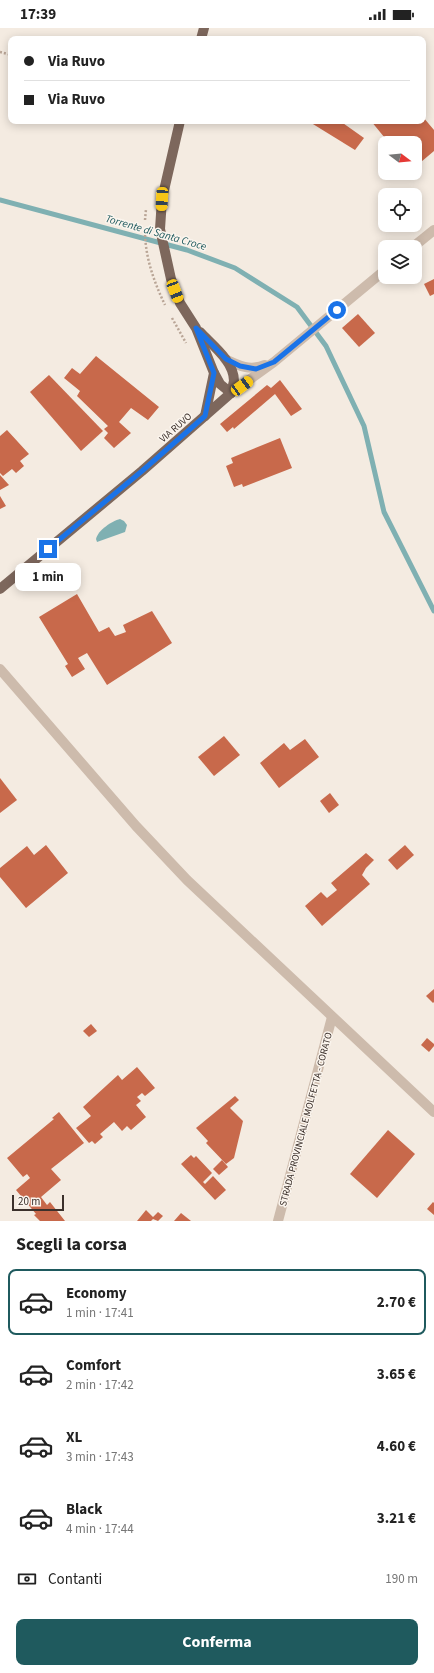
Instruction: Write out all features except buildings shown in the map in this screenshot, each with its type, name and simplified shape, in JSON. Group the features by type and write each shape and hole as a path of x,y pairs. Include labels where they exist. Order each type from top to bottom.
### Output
{"main road":[{"path":"179,124 162,199 160,229 171,279 180,303 196,328 220,384 231,394 234,381 232,371 226,359 196,328"},
{"path":"205,416 214,373"},
{"name":"VIA RUVO","path":"0,589 142,471 231,394"}],"street":[{"path":"422,240 434,230"},
{"name":"VIA RUVO","path":"231,394 277,359 378,276"},
{"path":"226,359 240,366 256,369 277,359"},
{"path":"0,669 136,826 187,880 434,1112"},
{"name":"STRADA PROVINCIALE MOLFETTA - CORATO","path":"278,1221 332,1017"}],"path":[{"path":"171,317 187,344"}],"water":[{"path":"120,519 127,525 125,532 97,542 97,536 102,529"}],"waterway":[{"name":"Torrente di Santa Croce","path":"0,200 187,250 235,268 297,307 326,346 364,426 384,512 434,611"}],"route":[{"path":"48,549 142,471 205,416 214,373 196,328 226,359 240,366 256,369 274,362 337,310"}]}
